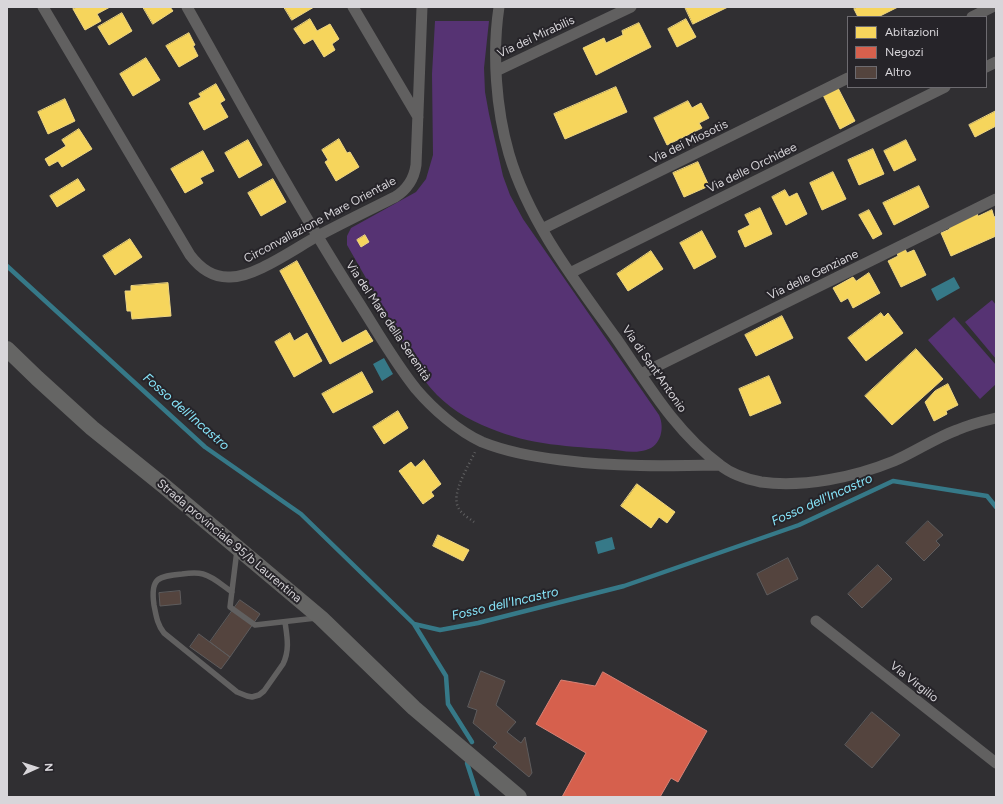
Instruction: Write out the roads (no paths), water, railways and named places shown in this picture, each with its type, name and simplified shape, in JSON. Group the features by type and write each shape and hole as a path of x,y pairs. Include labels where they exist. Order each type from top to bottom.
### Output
{"main road":[{"name":"Strada provinciale 95/b Laurentina","path":"7,349 92,428 164,486 321,618 414,708 519,797"}],"street":[{"name":"Circonvallazione Mare Orientale","path":"43,7 185,248 199,266 210,273 222,277 242,276 259,269 395,197 406,189 414,176 416,165 422,7"},
{"name":"Via del Mare della Serenità","path":"187,7 317,237 400,367 414,386 442,415 480,441 504,450 527,455 578,462 635,466 720,465"},
{"path":"354,7 418,118"},
{"name":"Via di Sant'Antonio","path":"499,7 495,47 501,117 509,153 521,187 542,229 570,273 663,408 691,439 720,465 744,478 769,482 797,483 840,477 885,465 955,430 996,418"},
{"name":"Via dei Mirabilis","path":"496,71 631,7"},
{"path":"974,16 992,7"},
{"path":"987,66 996,62"},
{"name":"Via dei Miosotis","path":"542,229 847,78"},
{"name":"Via delle Orchidee","path":"570,273 943,88"},
{"name":"Via delle Genziane","path":"641,374 996,199"},
{"name":"Via Virgilio","path":"816,621 996,763"}],"lane":[{"path":"237,547 230,607 255,625 321,618"},
{"path":"232,592 206,575 193,573 162,576 154,582 152,592 156,617 164,633 237,692 252,697 259,695 264,691 283,664 286,659 288,647 285,622"}],"water":[{"path":"954,277 960,288 937,301 931,289"},
{"path":"384,358 393,374 382,381 373,364"},
{"path":"612,537 615,549 598,554 595,542"}],"waterway":[{"name":"Fosso dell'Incastro","path":"7,266 205,447 301,514 414,624 440,630 478,623 624,586 799,525 893,481 987,496 996,507"},
{"path":"414,624 446,676 448,704 472,742"},
{"path":"467,763 478,797"}]}
